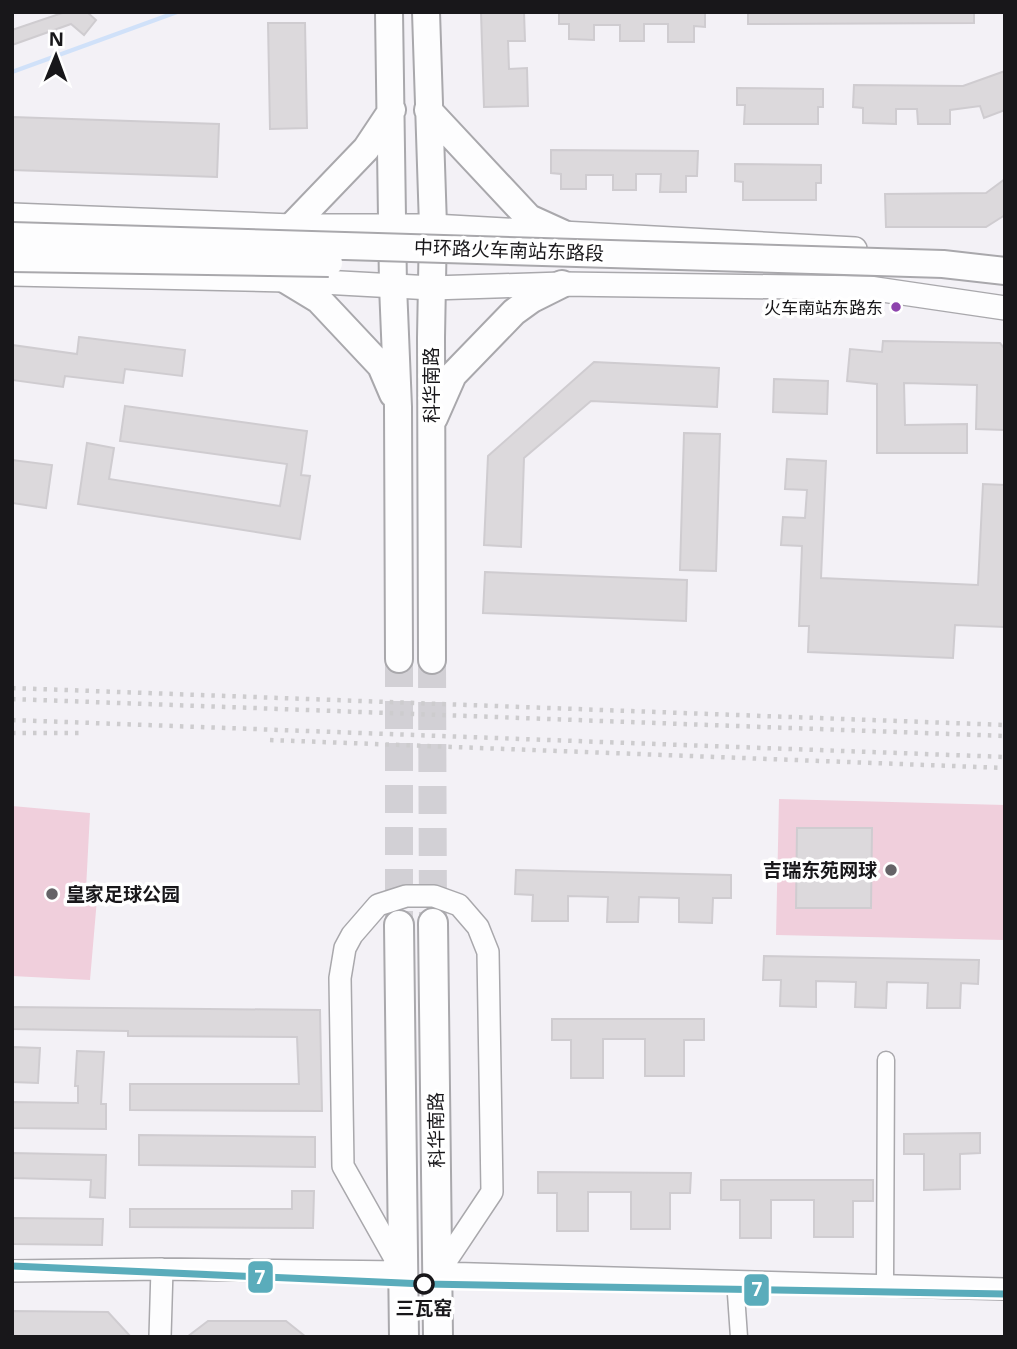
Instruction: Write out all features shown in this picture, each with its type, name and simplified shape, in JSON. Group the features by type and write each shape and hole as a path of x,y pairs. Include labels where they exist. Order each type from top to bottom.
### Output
{"highway":[{"name":"科华南路","path":"433,923 438,1337"},
{"name":"科华南路","path":"399,925 404,1337"}],"main road":[{"name":"科华南路","path":"390,12 393,286 398,407 399,659"},
{"name":"科华南路","path":"426,12 433,226 430,426 432,660"},
{"path":"292,226 366,149 392,110"},
{"path":"428,110 529,218 562,233"},
{"path":"12,215 292,226 433,226 1005,258"},
{"name":"中环路火车南站东路段","path":"12,236 916,263 1005,271"},
{"name":"中环路火车南站东路段","path":"12,258 686,268 941,280 1005,287"},
{"path":"12,274 286,280 432,288 562,284 869,288 1005,308"},
{"path":"286,280 319,300 381,366 398,407"},
{"path":"430,426 453,375 514,312 532,299 562,284"}],"street":[{"path":"396,1337 403,1272 343,1166 340,978 345,948 352,935 378,905 406,895 433,896 459,905 478,927 488,952 492,1192 438,1273 447,1337"},
{"path":"885,1284 886,1060"},
{"path":"12,1271 162,1269 403,1272"},
{"path":"160,1337 162,1269"},
{"path":"438,1273 1005,1289"},
{"path":"735,1280 739,1337"}],"shaded area":[{"name":"吉瑞东苑网球","path":"779,799 1005,805 1005,940 776,935"},
{"name":"皇家足球公园","path":"12,806 90,813 86,889 97,899 90,980 12,976"}],"building":[{"path":"65,12 87,12 96,20 84,35 71,24 12,45 12,30"},
{"path":"481,12 524,12 525,41 508,41 509,69 527,68 528,106 484,107"},
{"path":"559,12 705,12 705,27 694,26 694,42 668,42 668,24 644,24 644,41 620,41 620,25 594,25 594,40 569,39 569,24 559,24"},
{"path":"748,12 974,12 974,23 748,24"},
{"path":"268,23 305,23 307,128 270,129"},
{"path":"1005,71 1005,110 984,118 980,106 950,110 950,124 918,124 917,109 896,109 896,124 863,123 863,108 853,107 854,85 963,86"},
{"path":"737,88 823,89 823,107 818,107 818,124 744,124 745,105 737,105"},
{"path":"12,117 219,124 217,177 12,170"},
{"path":"551,150 698,151 697,176 686,176 686,192 660,192 661,174 636,174 636,190 613,190 613,175 586,175 586,189 561,189 561,174 551,173"},
{"path":"735,164 821,165 821,183 816,183 816,200 743,200 743,182 735,181"},
{"path":"1005,179 1005,215 986,227 886,227 885,194 986,193"},
{"path":"79,337 185,350 182,376 125,369 123,383 65,376 63,387 12,380 12,345 77,354"},
{"path":"883,341 1000,343 1005,349 1005,430 976,429 977,385 904,383 905,425 967,424 967,453 877,453 877,384 847,381 850,349 882,352"},
{"path":"594,362 719,368 717,407 591,401 524,458 521,547 484,545 488,456"},
{"path":"774,379 828,381 827,414 773,412"},
{"path":"125,406 307,431 301,475 310,476 300,539 78,504 87,443 114,448 109,479 280,506 287,464 120,441"},
{"path":"684,433 720,434 716,571 680,570"},
{"path":"787,459 826,461 821,578 978,585 983,484 1005,485 1005,627 955,625 953,658 808,652 809,626 799,626 802,546 781,545 783,517 805,518 807,490 785,489"},
{"path":"12,460 52,465 46,508 12,503"},
{"path":"485,572 687,580 686,621 483,613"},
{"path":"797,828 872,828 871,908 796,908"},
{"path":"516,870 731,875 731,898 713,898 712,923 679,922 679,898 639,897 638,922 607,922 608,897 568,896 568,921 532,921 533,895 515,894"},
{"path":"764,956 979,960 978,984 961,983 960,1008 927,1008 928,983 887,982 886,1008 855,1007 856,982 816,981 816,1007 780,1006 781,980 763,980"},
{"path":"12,1007 320,1010 322,1111 130,1110 130,1084 299,1084 297,1037 128,1036 128,1031 12,1029"},
{"path":"552,1019 704,1019 704,1040 684,1040 684,1076 645,1076 645,1039 603,1039 603,1078 571,1078 571,1040 552,1040"},
{"path":"13,1047 40,1048 38,1083 12,1082"},
{"path":"77,1051 104,1052 101,1104 106,1104 106,1129 12,1128 12,1102 78,1103 78,1086 75,1086"},
{"path":"980,1133 980,1153 960,1154 960,1189 924,1190 924,1154 904,1154 904,1134"},
{"path":"139,1135 315,1137 315,1167 139,1165"},
{"path":"12,1153 106,1155 105,1198 90,1197 91,1180 12,1178"},
{"path":"538,1172 691,1173 690,1193 670,1193 670,1229 631,1229 631,1192 588,1192 588,1231 557,1231 557,1193 538,1193"},
{"path":"721,1180 873,1180 873,1201 853,1201 853,1237 814,1237 814,1200 771,1200 771,1238 740,1238 740,1200 721,1200"},
{"path":"292,1191 314,1191 313,1228 130,1227 130,1209 292,1209"},
{"path":"12,1218 103,1219 102,1245 12,1244"},
{"path":"12,1311 108,1312 131,1337 12,1337"},
{"path":"208,1321 286,1321 306,1337 187,1337"}],"waterway":[{"path":"12,72 177,12"}],"tunnel":[{"path":"399,659 399,925"},
{"path":"432,660 433,923"}],"railway":[{"path":"12,688 1005,725"},
{"path":"12,699 1005,736"},
{"path":"12,720 1005,757"},
{"path":"12,733 81,733"},
{"path":"270,740 1005,768"}],"transit line":[{"name":"7","path":"12,1266 425,1284 1005,1294"}],"place":[{"name":"火车南站东路东","path":"896,307"},
{"name":"吉瑞东苑网球","path":"891,870"},
{"name":"皇家足球公园","path":"52,894"},
{"name":"三瓦窑","path":"424,1284"}]}
